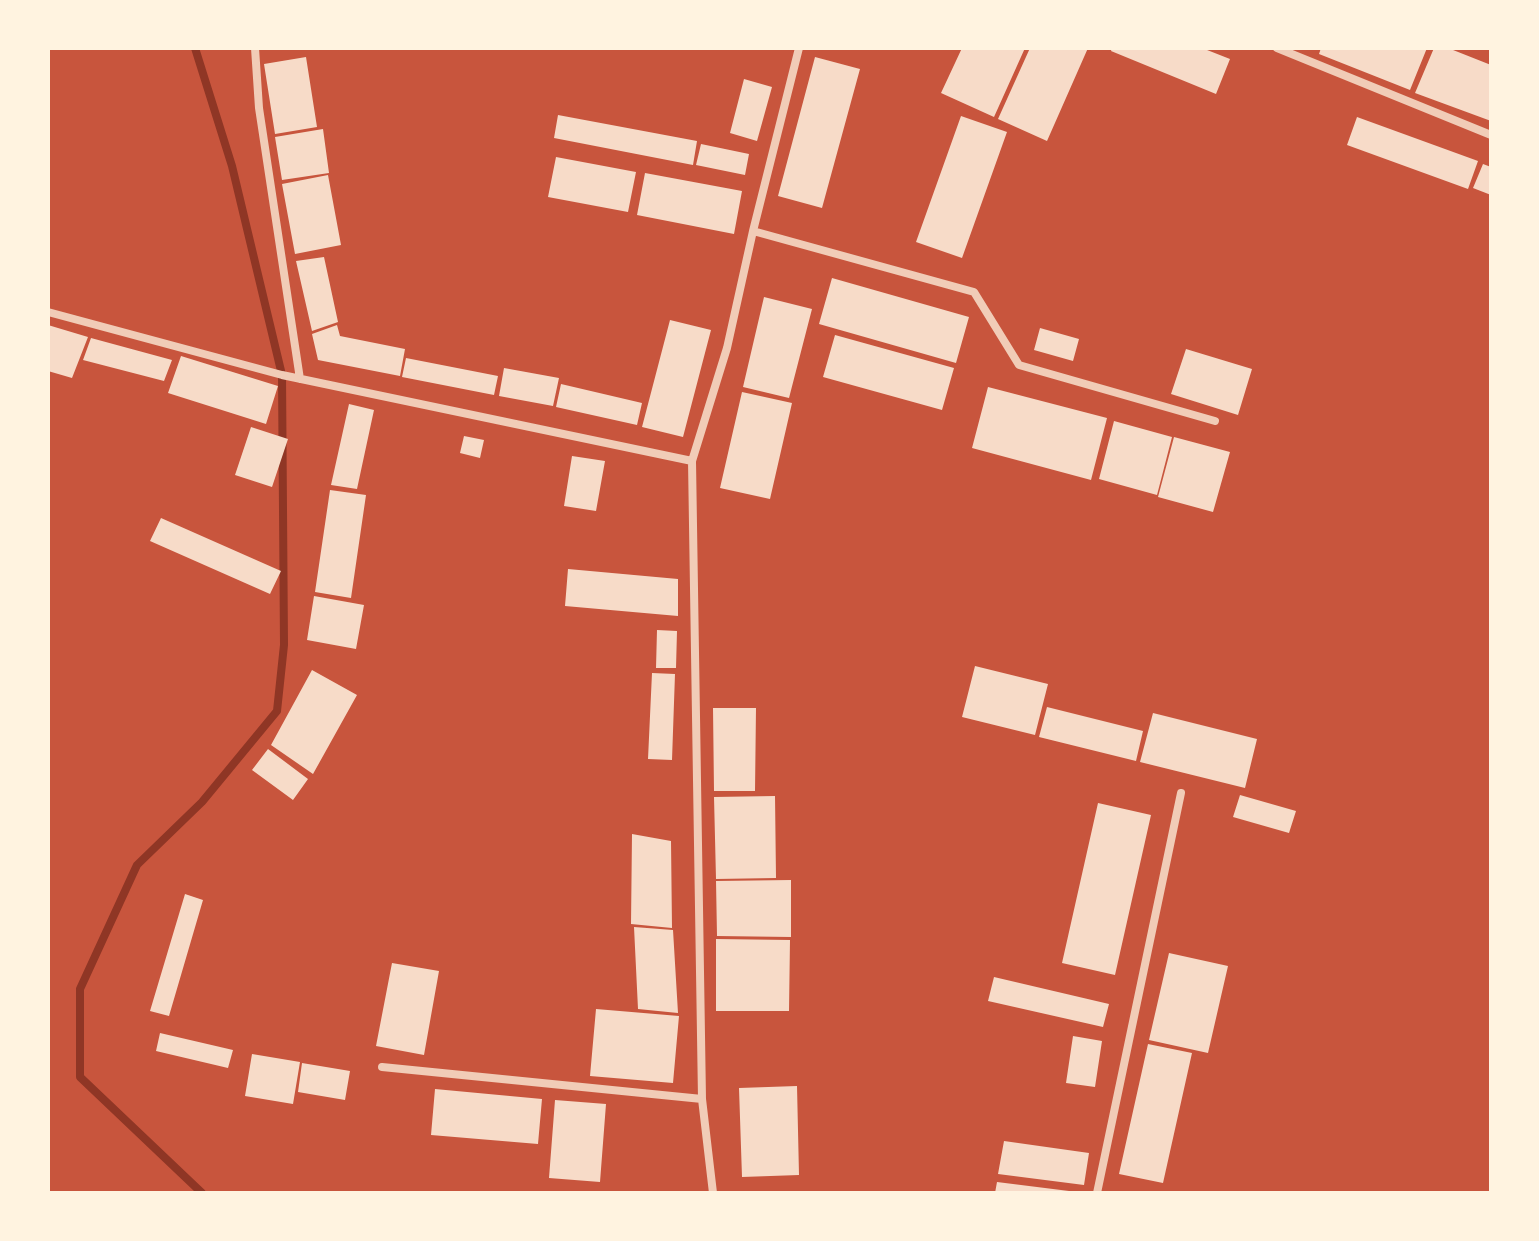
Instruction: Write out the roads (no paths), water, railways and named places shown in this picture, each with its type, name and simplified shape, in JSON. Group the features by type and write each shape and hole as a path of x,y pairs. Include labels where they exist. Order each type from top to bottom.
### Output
{"street":[{"path":"255,48 259,108 300,379"},
{"path":"713,1193 702,1099 692,461 727,348 799,48"},
{"path":"1277,48 1491,135"},
{"path":"753,231 974,292 1019,365 1215,421"},
{"path":"48,312 300,379 692,461"},
{"path":"1097,1193 1181,793"},
{"path":"382,1067 702,1099"}],"waterway":[{"path":"195,48 232,166 282,375 284,645 277,711 202,802 137,865 80,989 80,1077 202,1193"}]}
